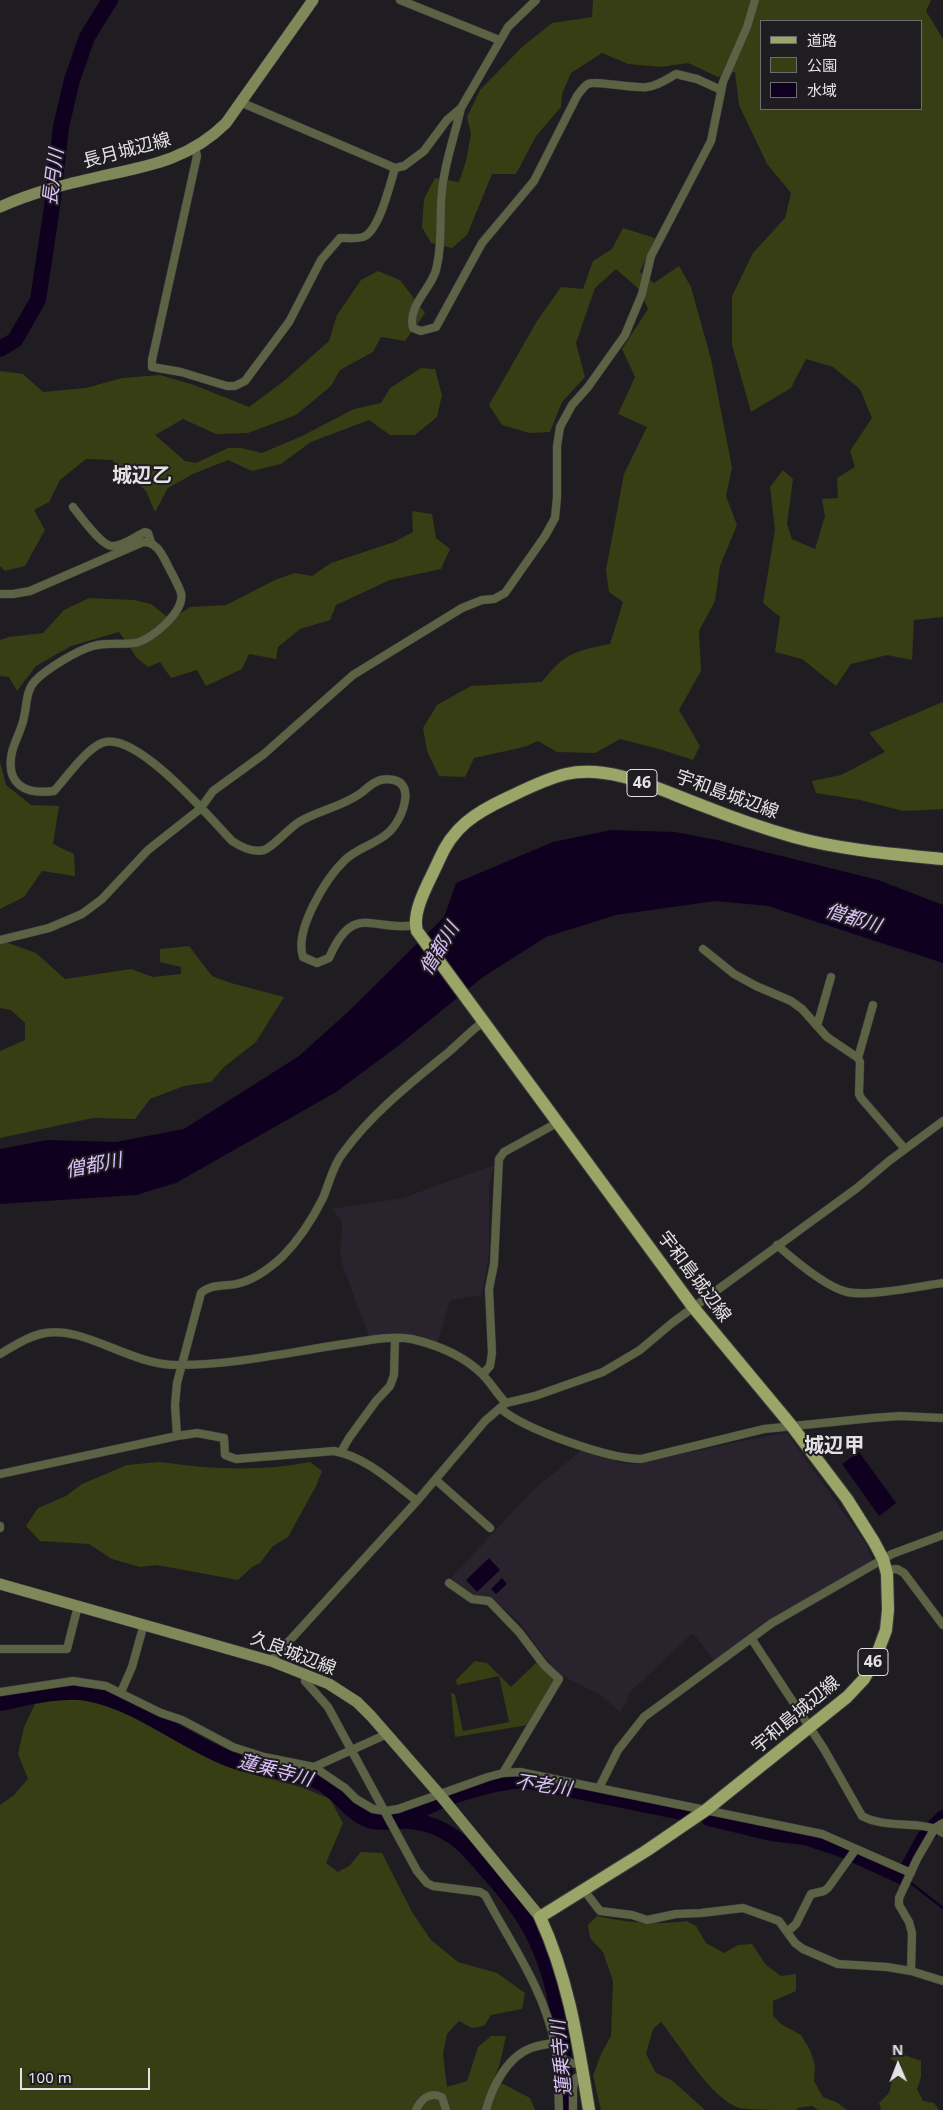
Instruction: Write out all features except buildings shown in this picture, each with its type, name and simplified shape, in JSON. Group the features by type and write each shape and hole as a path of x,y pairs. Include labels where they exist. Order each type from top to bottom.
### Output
{"main road":[{"name":"長月城辺線","path":"0,207 36,193 64,185 166,161 195,148 212,137 226,123 313,0"},
{"name":"宇和島城辺線","path":"540,1917 646,1852 706,1810 811,1728 847,1697 864,1679 876,1657 886,1630 888,1585 884,1564 847,1500 791,1425 693,1307 557,1123 416,928 416,914 442,852 454,834 470,817 545,780 567,774 609,774 641,782 744,822 795,837 891,854 943,859"},
{"name":"久良城辺線","path":"0,1584 271,1662 305,1673 329,1684 357,1702 386,1734 440,1795 540,1917"},
{"path":"540,1917 552,1942 573,2014 589,2110"}],"street":[{"path":"400,0 499,40"},
{"path":"536,0 508,27 461,108 444,175 441,246 436,272 412,314 413,328 421,332 436,327 482,243 534,181 577,96 587,84 594,83 626,88 646,87 656,85 676,74 697,79 721,90"},
{"path":"0,940 49,928 82,914 102,899 148,850 200,809 213,791 264,754 353,675 462,608 482,600 494,599 505,593 545,536 555,518 557,446 560,427 572,405 588,387 625,335 642,294 651,256 712,142 721,90 747,27 755,0"},
{"path":"240,102 395,168 404,166 424,151 447,120 461,108"},
{"path":"195,148 197,156 152,367 182,372 227,386 240,384 251,374 289,322 321,260 340,238 362,238 369,234 380,215 395,168"},
{"path":"73,507 108,546 116,546 145,532 150,537 150,542"},
{"path":"0,594 30,591 143,542 150,542 158,548 181,595 179,607 167,623 147,639 134,643 92,646 34,681 29,690 24,718 12,752 10,766 15,779 24,789 38,794 54,791 91,750 101,743 110,741 120,742 149,760 175,781 232,841 242,847 264,850 298,822 350,801 376,782 388,779 398,780 404,788 405,801 401,814 393,828 378,840 346,859 324,886 302,932 300,948 303,957 317,962 329,958 340,935 350,927 362,922 377,922 416,928"},
{"path":"703,950 734,974 791,1001 802,1009 828,1037 858,1058"},
{"path":"817,1026 831,977"},
{"path":"873,1004 858,1058 860,1062 859,1094 905,1149"},
{"path":"177,1436 175,1404 180,1365 201,1293 206,1288 214,1286 240,1284 267,1269 281,1258 292,1246 311,1218 322,1200 341,1155 357,1135 411,1082 482,1019"},
{"path":"271,1662 436,1480 485,1421 503,1406 610,1368 640,1350 693,1307 857,1188 943,1121"},
{"path":"483,1374 490,1366 492,1353 489,1289 494,1264 499,1159 504,1152 557,1123"},
{"path":"777,1245 826,1282 849,1292 872,1292 943,1283"},
{"path":"0,1354 30,1338 43,1334 67,1332 139,1359 167,1365 210,1363 395,1339 409,1339 452,1352 483,1374 503,1406 520,1422 571,1442 628,1459 640,1459 764,1429 791,1425 890,1417 943,1418"},
{"path":"341,1452 376,1401 390,1386 394,1375 395,1339"},
{"path":"0,1474 197,1433 224,1438 225,1455 236,1460 334,1451 341,1452 372,1467 417,1501"},
{"path":"436,1480 490,1528"},
{"path":"599,1788 618,1750 644,1717 772,1623 943,1534"},
{"path":"884,1564 904,1573 943,1625"},
{"path":"449,1583 472,1599 489,1601 519,1632 544,1664 559,1679 503,1773"},
{"path":"0,1649 67,1649 78,1606"},
{"path":"121,1692 132,1666 144,1624"},
{"path":"751,1638 811,1728 862,1816 884,1823 906,1826 929,1826 943,1833"},
{"path":"305,1673 306,1681 328,1707 418,1871 427,1883 433,1886 480,1892 485,1895 518,1951 540,1994 555,2042 559,2110"},
{"path":"0,1692 73,1681 106,1686 161,1713 182,1720 233,1747 264,1757 314,1767 345,1788 356,1799 373,1809 386,1812 503,1773 520,1772 822,1834 911,1874"},
{"path":"314,1767 386,1734"},
{"path":"911,1971 912,1932 909,1922 899,1905 899,1898 935,1828 943,1823"},
{"path":"788,1931 796,1924 811,1894 824,1892 828,1888 856,1848"},
{"path":"583,1889 600,1911 632,1915 647,1920 676,1914 743,1908 778,1921 788,1931 795,1943 803,1949 838,1964 887,1966 943,1981"},
{"path":"486,2110 490,2096 508,2065 518,2055 531,2048 555,2042"},
{"path":"557,2056 582,2070 576,2078 573,2087 573,2110"},
{"path":"416,2110 420,2103 429,2095 437,2094 442,2097 446,2110"}],"shaded area":[{"path":"494,1165 489,1185 489,1253 482,1295 450,1300 437,1344 369,1336 343,1267 340,1251 341,1220 332,1209 403,1198"},
{"path":"787,1433 866,1544 873,1560 750,1634 714,1661 693,1633 628,1694 627,1701 620,1712 601,1695 557,1673 519,1622 491,1597 475,1596 451,1578 532,1491 583,1449 621,1463 633,1464"}],"green space":[{"path":"593,0 931,0 926,11 943,39 943,617 914,620 912,660 887,655 851,664 836,686 802,659 775,652 780,617 763,603 775,530 770,487 783,470 793,479 787,524 792,539 815,549 825,516 822,499 838,498 837,478 855,467 850,451 872,418 860,389 833,367 806,359 791,388 751,412 732,345 732,296 753,253 785,218 791,193 767,164 739,105 735,72 718,77 688,63 661,67 628,64 602,53 571,73 562,94 561,107 536,136 516,174 492,174 467,235 452,248 431,243 422,227 424,199 435,178 459,182 466,161 471,134 467,117 480,90 522,47 552,23 592,17"},
{"path":"623,228 655,238 640,272 654,283 679,266 691,287 711,359 732,468 726,496 737,525 720,566 715,601 699,631 701,671 679,710 700,746 693,760 620,739 595,753 557,752 538,741 524,747 474,758 465,777 439,776 427,751 423,728 437,705 471,686 542,682 557,665 571,655 579,651 610,644 623,602 609,592 606,570 624,474 647,427 618,414 635,377 622,349 648,309 640,290 616,269 595,288 576,343 585,377 562,402 550,432 529,433 502,425 489,405 537,321 561,287 583,289 593,261 612,249"},
{"path":"378,271 400,280 425,313 405,341 381,337 373,352 340,370 331,386 296,415 248,433 216,434 183,419 155,435 185,461 196,463 228,448 241,448 262,453 302,436 354,409 381,403 390,388 421,368 435,369 442,395 437,417 415,435 390,435 369,420 311,442 281,464 252,471 228,460 193,474 168,488 155,512 146,491 112,460 86,459 60,480 49,502 34,510 45,530 25,566 5,571 0,566 0,371 23,374 43,392 86,388 122,378 160,375 194,385 249,407 284,381 329,341 337,315 361,280"},
{"path":"412,511 432,514 436,538 450,549 441,569 390,580 336,605 330,620 300,629 278,647 276,659 249,654 242,669 206,686 197,670 171,678 160,662 148,667 137,658 119,632 71,646 36,666 17,691 9,677 0,676 0,640 9,637 43,633 64,610 89,598 134,600 151,604 171,620 190,607 226,605 275,580 295,573 312,576 331,563 394,542 413,532"},
{"path":"943,702 943,809 903,811 860,800 816,793 812,781 841,775 885,752 869,733"},
{"path":"0,762 6,785 31,805 59,806 53,844 74,854 75,876 42,871 24,897 0,909"},
{"path":"5,942 36,953 65,979 131,969 153,977 181,974 181,967 160,962 160,949 189,946 212,976 284,997 256,1042 224,1067 211,1082 184,1086 150,1099 135,1119 93,1118 0,1138 0,1051 25,1040 25,1023 11,1010 0,1008 0,943"},
{"path":"159,1462 198,1466 253,1468 310,1462 322,1471 316,1486 288,1537 273,1546 260,1563 252,1567 238,1580 157,1565 140,1567 112,1559 89,1544 40,1541 26,1526 38,1508 66,1496 82,1484 127,1465"},
{"path":"540,1659 556,1680 528,1725 455,1737 451,1692 455,1695 463,1731 509,1722 499,1676 457,1685 456,1680 475,1661 487,1663 511,1687"},
{"path":"89,1697 131,1711 167,1727 228,1765 255,1775 301,1787 330,1799 343,1823 326,1863 338,1872 349,1866 361,1852 382,1853 412,1912 431,1940 458,1962 497,1973 525,1993 522,2009 491,2015 484,2026 472,2028 459,2021 447,2034 443,2054 447,2087 467,2081 478,2047 491,2036 506,2036 494,2079 530,2098 535,2110 0,2110 0,1805 14,1795 28,1779 18,1754 24,1727 36,1702"},
{"path":"597,1916 642,1923 687,1921 696,1926 706,1943 724,1953 738,1945 752,1944 766,1965 781,1976 796,1974 796,1991 773,2001 773,2016 781,2024 801,2035 810,2050 815,2065 814,2081 823,2097 836,2102 847,2110 818,2110 812,2106 797,2108 797,2110 739,2108 728,2102 706,2082 661,2022 653,2029 646,2054 656,2073 673,2081 705,2110 601,2110 593,2076 601,2054 611,2036 613,1981 603,1952 590,1938 588,1925"},
{"path":"904,2055 921,2061 921,2077 917,2089 923,2101 934,2103 939,2110 881,2110 879,2103 889,2093 892,2081 900,2076 901,2064 889,2058"}],"water":[{"name":"僧都川","path":"611,830 675,832 717,840 878,880 943,905 943,963 768,906 715,901 616,915 546,937 483,977 398,1046 336,1092 176,1183 136,1195 0,1204 0,1149 47,1140 116,1142 184,1129 299,1056 350,1010 444,917 456,883 553,842"},
{"path":"859,1452 896,1503 879,1516 842,1464"},
{"path":"489,1558 500,1570 477,1592 466,1580"},
{"path":"502,1578 507,1584 496,1594 491,1589"}],"waterway":[{"name":"長月川","path":"0,349 15,340 38,300 52,207 61,127 72,80 87,37 110,0"},
{"name":"蓮乗寺川","path":"0,1703 44,1694 67,1692 87,1693 106,1697 142,1713 214,1753 253,1766 317,1781 331,1790 364,1818 376,1822 409,1821 427,1824 439,1828 455,1838 503,1889 533,1932 552,1982 560,2024 566,2110"},
{"name":"不老川","path":"406,1820 430,1806 462,1793 495,1784 523,1780 686,1813"},
{"name":"不老川","path":"709,1818 771,1833 805,1837 844,1850 903,1877 925,1837 943,1818"},
{"path":"903,1877 943,1908"}],"district":[{"name":"城辺乙","path":"142,476"},
{"name":"城辺甲","path":"834,1446"}]}
